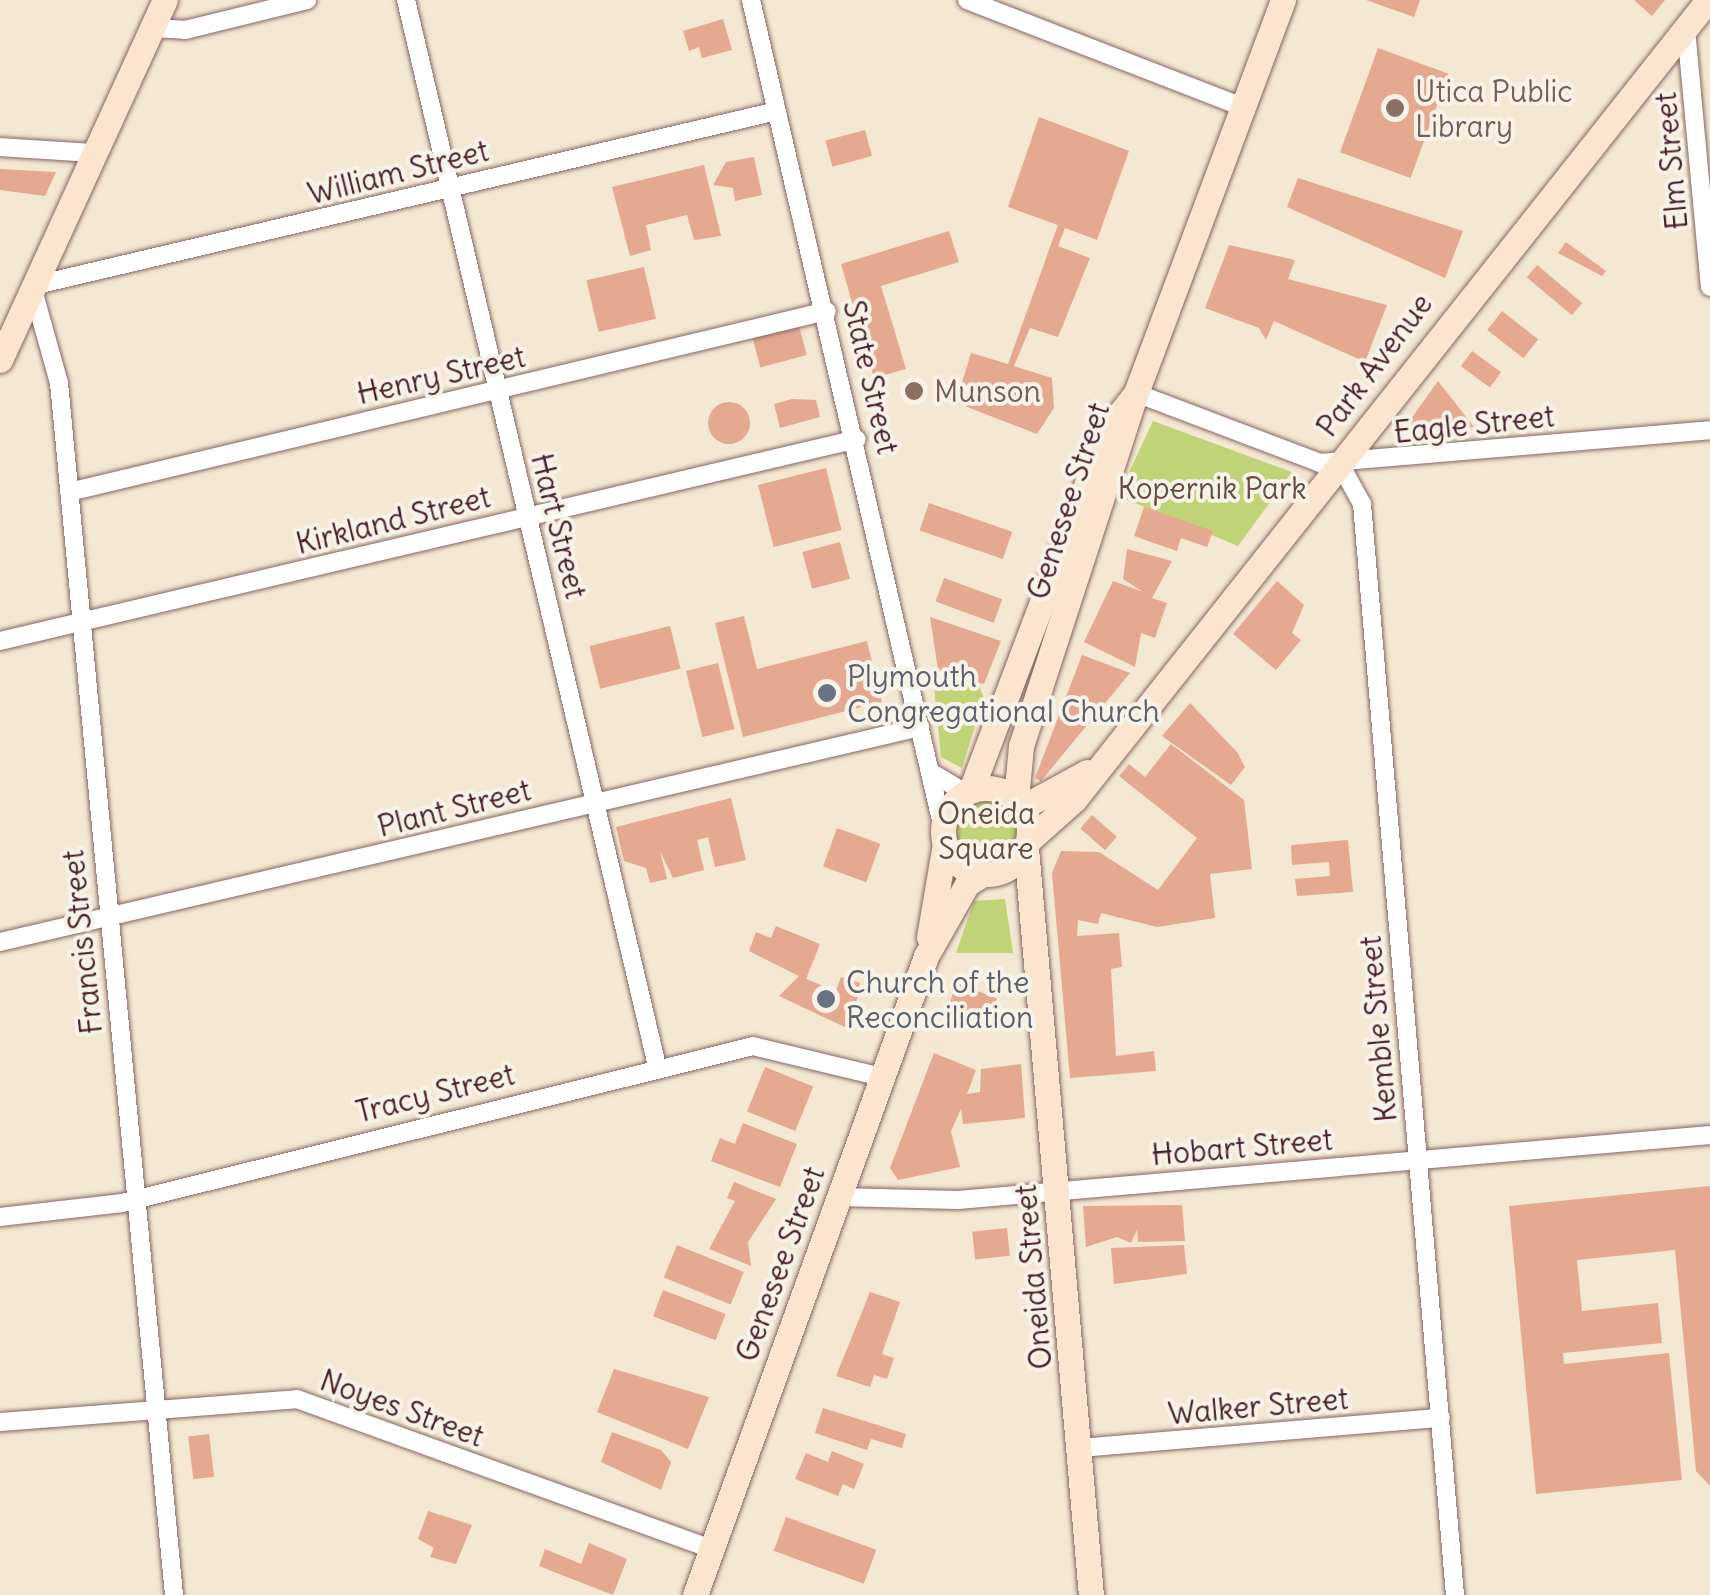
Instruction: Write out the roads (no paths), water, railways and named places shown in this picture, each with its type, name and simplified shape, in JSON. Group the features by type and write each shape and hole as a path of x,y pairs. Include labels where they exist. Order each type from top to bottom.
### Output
{"street":[{"path":"0,360 164,0"},
{"path":"152,28 185,30 307,0"},
{"name":"Hart Street","path":"406,0 657,1066"},
{"name":"State Street","path":"752,0 857,438 944,836"},
{"path":"968,0 1243,106"},
{"name":"Genesee Street","path":"1019,803 1021,746 1136,394 1283,0"},
{"name":"Park Avenue","path":"1027,844 1074,800 1092,770 1708,0"},
{"name":"Elm Street","path":"1686,29 1710,287"},
{"name":"William Street","path":"32,286 777,111"},
{"path":"0,147 92,153"},
{"name":"Francis Street","path":"32,286 56,365 174,1595"},
{"name":"Henry Street","path":"68,492 827,311"},
{"name":"Genesee Street","path":"968,791 1107,430 1136,394"},
{"name":"Eagle Street","path":"1136,394 1277,452 1340,464 1710,430"},
{"name":"Kirkland Street","path":"0,642 857,438"},
{"name":"Kemble Street","path":"1340,464 1362,504 1454,1595"},
{"name":"Plant Street","path":"0,942 920,727"},
{"path":"929,768 950,791 968,791 1019,803 1027,844 985,874 959,864 944,836 968,791"},
{"name":"Park Avenue","path":"1019,803 1092,770"},
{"name":"Genesee Street","path":"926,956 944,836"},
{"name":"Oneida Street","path":"1027,844 1040,954 1092,1595"},
{"name":"Genesee Street","path":"695,1595 926,956 966,884 985,874"},
{"name":"Oneida Street","path":"985,874 1008,882 1040,954"},
{"name":"Tracy Street","path":"0,1216 136,1198 657,1066 766,1046 882,1076"},
{"name":"Hobart Street","path":"839,1197 898,1203 1710,1136"},
{"name":"Noyes Street","path":"0,1422 297,1399 711,1549"},
{"name":"Walker Street","path":"1080,1448 1441,1418"}],"place":[{"name":"Utica Public Library","path":"1395,108"},
{"name":"Munson","path":"914,391"},
{"name":"Plymouth Congregational Church","path":"827,693"},
{"name":"Church of the Reconciliation","path":"826,999"}],"park label":[{"name":"Kopernik Park","path":"1212,488"},
{"name":"Oneida Square","path":"986,830"}]}
